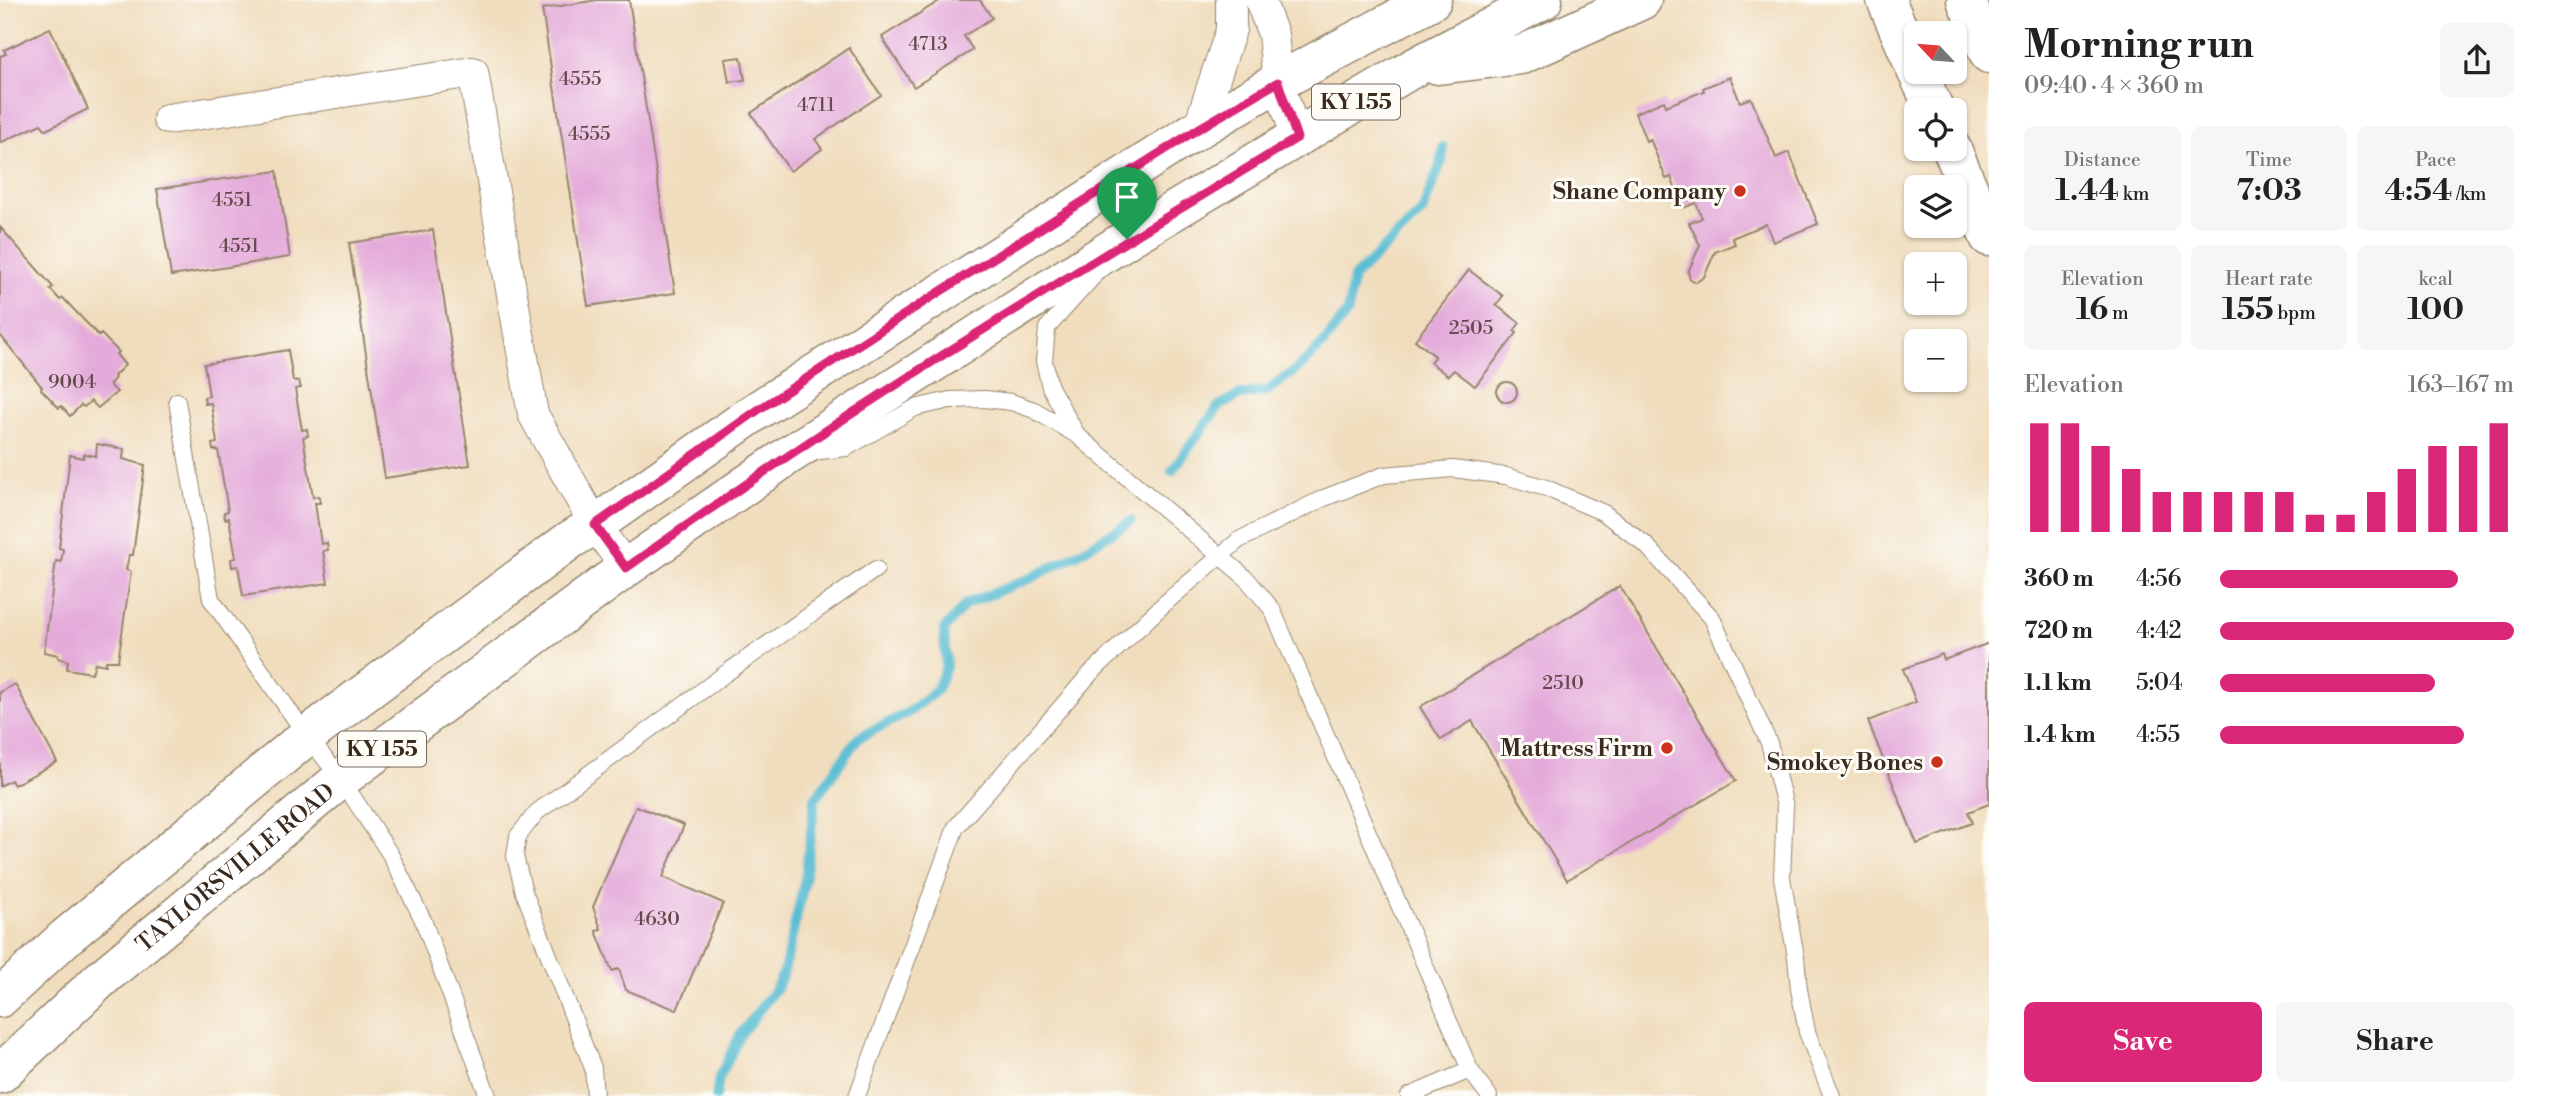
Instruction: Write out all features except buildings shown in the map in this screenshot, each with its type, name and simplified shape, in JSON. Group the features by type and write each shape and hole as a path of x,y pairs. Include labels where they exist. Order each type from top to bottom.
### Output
{"main road":[{"name":"KY 155","path":"0,998 66,937 307,736 570,540 758,410 1198,129 1278,82 1432,0"},
{"name":"TAYLORSVILLE ROAD","path":"0,1073 102,978 341,779 626,568 789,455 1127,239 1415,67 1543,0"},
{"path":"1415,67 1521,55 1642,0"},
{"path":"1966,0 1989,54"},
{"path":"1882,7 1904,47"},
{"path":"1957,161 1989,237"}],"street":[{"path":"1198,129 1231,30 1231,0"},
{"path":"1260,0 1273,34 1278,82 1297,138"},
{"path":"168,119 473,72 533,414 595,525 626,568"}],"lane":[{"path":"1077,435 1050,387 1044,360 1047,328 1127,239"},
{"path":"789,455 846,448 915,408 950,400 985,399 1011,402 1034,410 1077,435 1246,578 1272,609 1470,1070 1489,1096"},
{"path":"177,401 211,599 307,736 341,779 390,854 424,920 488,1096"},
{"path":"857,1096 956,827 1090,674 1164,604 1239,540 1324,498 1384,475 1453,469 1506,476 1594,507 1646,545 1713,618 1769,743 1785,806 1782,878 1807,1032 1832,1096"},
{"path":"595,1096 593,1068 524,892 515,856 518,836 537,812 729,671 876,569"},
{"path":"1409,1096 1470,1070"}],"waterway":[{"path":"1172,471 1219,406 1240,395 1267,391 1301,366 1322,345 1348,312 1353,278 1422,212 1442,160 1443,147"},
{"path":"716,1096 719,1078 740,1035 776,988 784,971 805,879 815,799 858,738 909,712 936,691 946,667 944,629 966,604 1031,578 1131,521"}],"place":[{"name":"Shane Company","path":"1740,191"},
{"name":"Mattress Firm","path":"1667,748"},
{"name":"Smokey Bones","path":"1937,762"}],"route":[{"path":"1278,82 1297,138 1127,239 789,455 626,568 595,525 758,410 930,298 1198,129 1278,82"}]}
